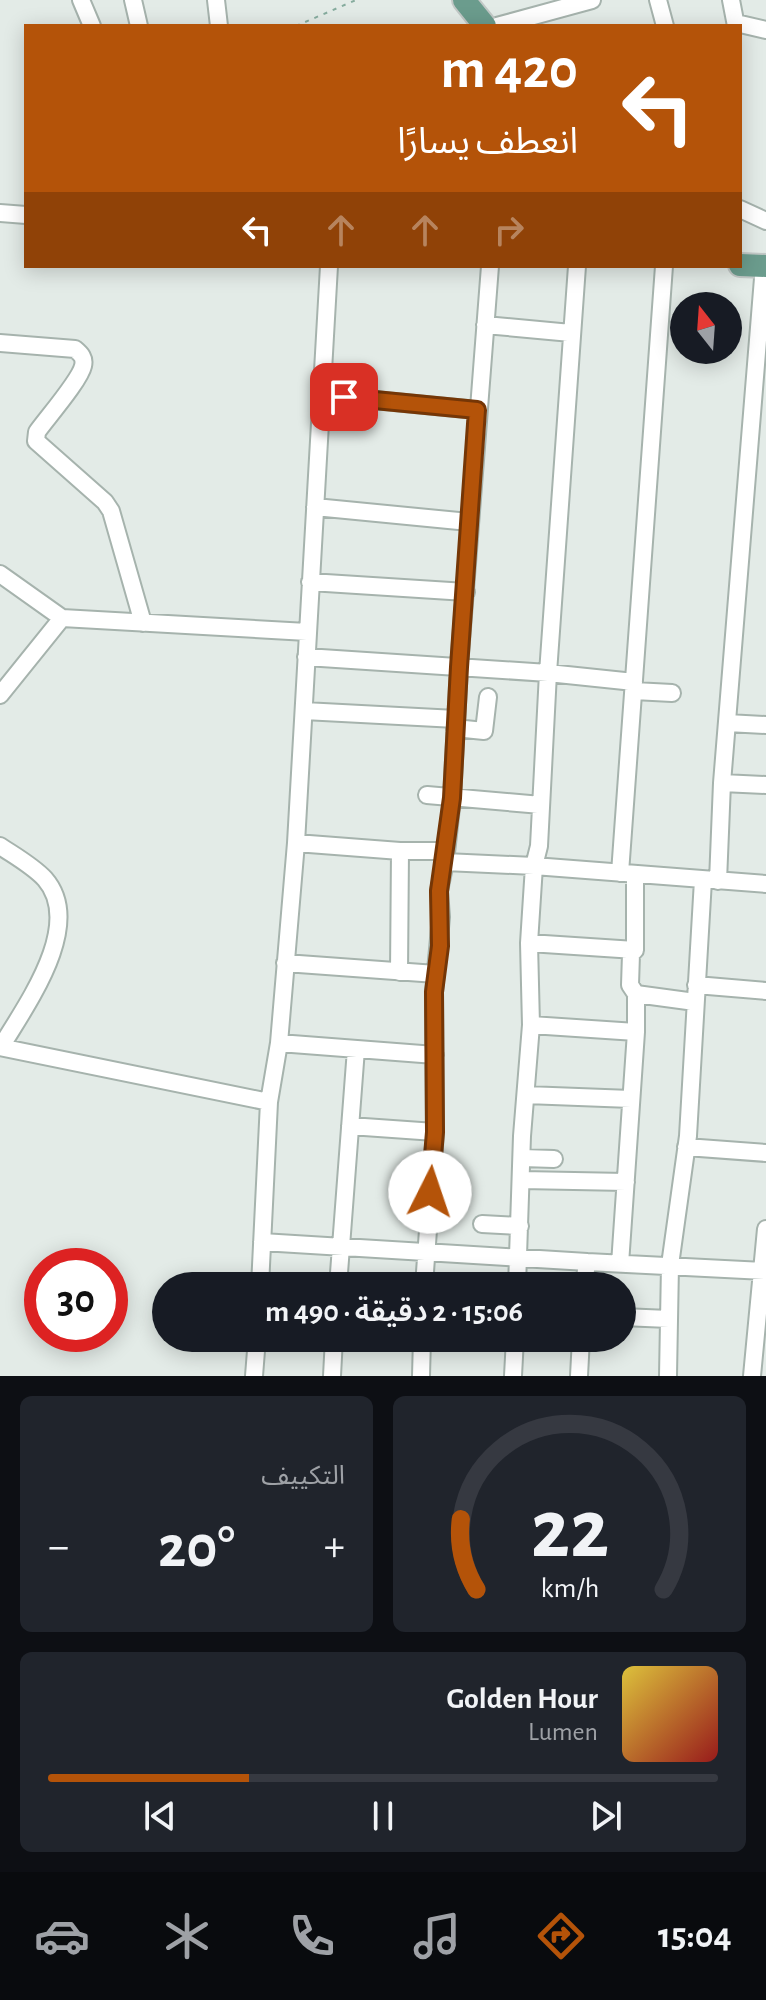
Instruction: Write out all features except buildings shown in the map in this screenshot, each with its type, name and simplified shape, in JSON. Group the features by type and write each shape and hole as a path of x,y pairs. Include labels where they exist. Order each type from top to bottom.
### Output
{"main road":[{"path":"464,0 483,24"},
{"path":"742,265 765,266"}],"street":[{"path":"81,0 91,24"},
{"path":"133,0 139,24"},
{"path":"216,0 219,24"},
{"path":"504,24 592,0"},
{"path":"658,0 664,24"},
{"path":"731,0 736,24"},
{"path":"742,26 766,30"},
{"path":"742,210 766,221"},
{"path":"0,213 24,215"},
{"path":"668,1376 670,1265 686,1147 696,994 722,783 765,266"},
{"path":"261,1272 269,1102 279,1043 296,843 329,268"},
{"path":"425,1272 435,1132 436,974 441,917 439,891 452,798 469,522 490,268"},
{"path":"518,1272 531,1025 529,943 534,866 539,846 577,268"},
{"path":"620,1264 636,1032 636,994 630,985 631,954 635,950 628,873 634,687 664,268"},
{"path":"485,325 571,333"},
{"path":"0,343 75,349 82,355 84,362 80,374 37,432 36,441 105,502 111,511 143,623"},
{"path":"322,395 477,410"},
{"path":"315,507 469,522"},
{"path":"0,574 62,618 307,632"},
{"path":"310,582 466,592"},
{"path":"0,695 62,618"},
{"path":"306,657 548,673 672,693"},
{"path":"304,711 456,724 484,731 488,697"},
{"path":"727,723 766,725"},
{"path":"722,783 766,785"},
{"path":"427,795 541,805"},
{"path":"296,843 766,884"},
{"path":"0,846 45,879 59,904 60,914 49,962 0,1047 269,1102"},
{"path":"399,972 400,851"},
{"path":"529,943 635,950"},
{"path":"285,963 436,974"},
{"path":"636,994 766,991"},
{"path":"531,1025 636,1032"},
{"path":"279,1043 435,1055"},
{"path":"339,1272 356,1049"},
{"path":"526,1095 631,1099"},
{"path":"350,1126 435,1132"},
{"path":"686,1147 766,1153"},
{"path":"522,1158 554,1159"},
{"path":"522,1180 626,1182"},
{"path":"482,1224 520,1226"},
{"path":"752,1376 766,1229"},
{"path":"262,1242 764,1271"},
{"path":"586,1272 587,1262"},
{"path":"636,1318 669,1319"},
{"path":"254,1376 256,1352"},
{"path":"332,1376 333,1352"},
{"path":"421,1376 422,1352"},
{"path":"513,1376 514,1352"},
{"path":"579,1376 580,1352"}],"path":[{"path":"299,24 356,0"}],"route":[{"path":"344,397 477,410 452,798 439,891 440,946 434,992 435,1132 430,1192"}]}
